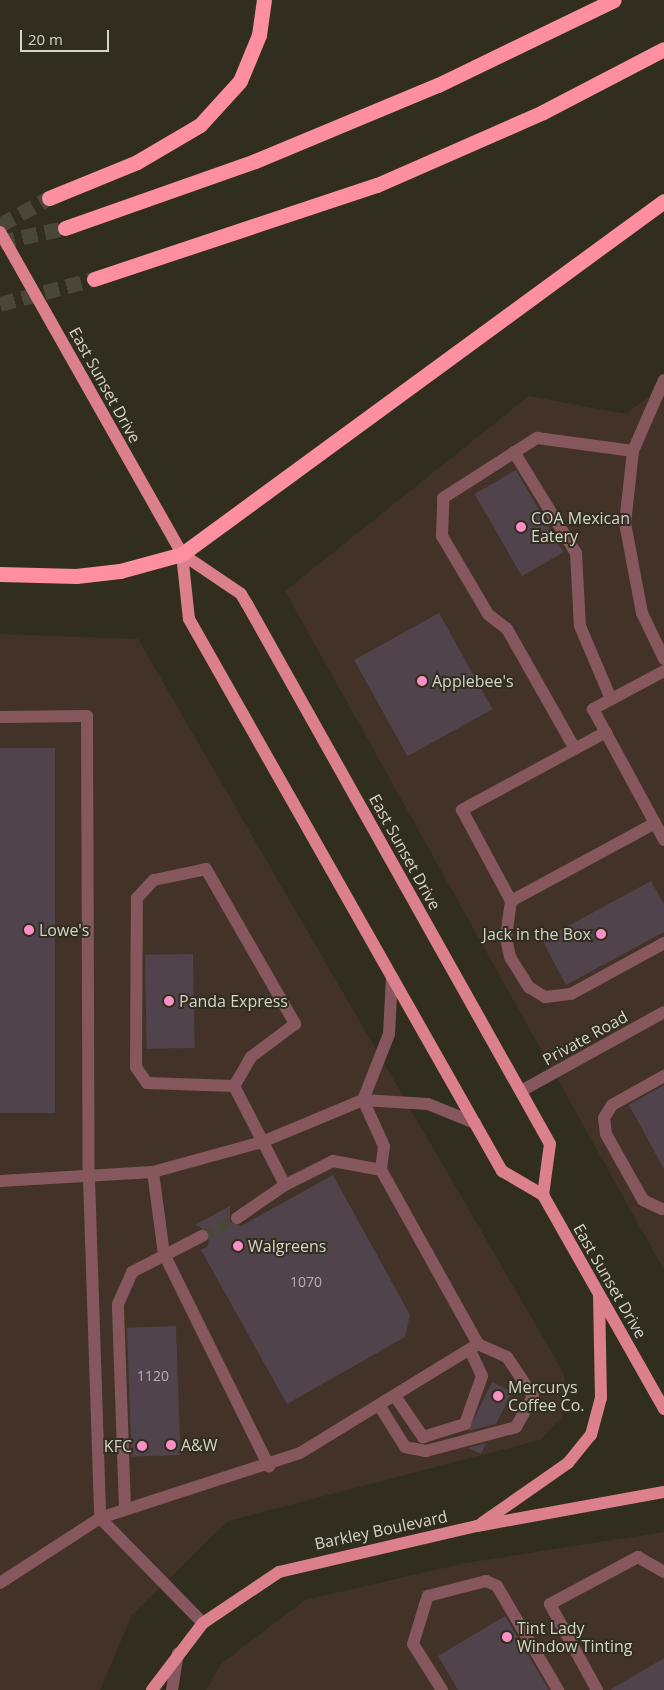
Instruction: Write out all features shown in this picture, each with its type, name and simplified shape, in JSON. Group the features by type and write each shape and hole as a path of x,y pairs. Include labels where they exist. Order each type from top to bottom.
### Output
{"highway":[{"path":"49,198 137,162 200,125 240,81 258,35 264,0"},
{"path":"65,228 255,161 429,89 614,0"},
{"path":"94,279 377,185 543,112 664,49"},
{"path":"0,574 76,576 120,571 182,554 664,201"}],"main road":[{"name":"East Sunset Drive","path":"0,232 182,554 188,619 502,1171 543,1195 664,1409"},
{"name":"East Sunset Drive","path":"182,554 241,594 550,1144 543,1195"},
{"path":"477,1526 568,1463 591,1435 601,1398 599,1293"},
{"name":"Barkley Boulevard","path":"152,1690 178,1651 203,1623 256,1585 302,1563 477,1526 664,1492"}],"street":[{"path":"664,380 633,452 625,523 630,566 642,613 664,659"},
{"path":"575,749 506,629 488,614 442,536 444,498 537,438 633,452"},
{"path":"514,452 576,553 580,626 611,699"},
{"path":"664,671 593,709 664,840"},
{"path":"0,717 87,716 90,1179 100,1518 203,1623"},
{"path":"606,732 462,810 511,901 506,938 510,957 529,987 546,997 571,994 664,943"},
{"path":"511,901 655,823"},
{"path":"206,869 295,1024 251,1057 234,1086 152,1084 140,1079 136,1067 137,898 154,880 206,869"},
{"path":"392,977 389,1034 363,1100 384,1146 381,1170 474,1347 482,1376 465,1424 423,1437 395,1396"},
{"name":"Private Road","path":"521,1092 664,1012"},
{"path":"663,1210 643,1200 606,1134 604,1118 612,1105 664,1076"},
{"path":"234,1086 285,1185"},
{"path":"0,1181 90,1179 153,1172 262,1142 363,1100 428,1104 475,1123"},
{"path":"237,1218 285,1185 333,1161 381,1170"},
{"path":"153,1172 164,1254 269,1466"},
{"path":"125,1509 118,1304 132,1272 202,1236"},
{"path":"0,1583 100,1518 269,1466 300,1453 474,1347 506,1357 533,1396 516,1427 426,1451 406,1447 379,1405"},
{"path":"597,1690 550,1604 638,1556 664,1572"},
{"path":"442,1690 413,1644 428,1596 486,1581 497,1586 558,1690"},
{"path":"172,1690 178,1651"}],"shaded area":[{"path":"664,385 664,1270 285,591 529,396 626,414"},
{"path":"0,634 138,639 563,1372 566,1385 561,1418 540,1440 228,1521 132,1615 100,1690 0,1690"},
{"path":"664,1532 664,1690 206,1690 221,1664 305,1600 465,1563"}],"building":[{"path":"516,470 564,552 522,576 474,494"},
{"path":"439,613 492,709 407,756 354,660"},
{"name":"Lowe's","path":"0,748 55,748 55,1113 0,1113"},
{"path":"651,881 664,904 664,932 566,985 542,940"},
{"name":"Panda Express","path":"193,954 195,1048 147,1049 145,955"},
{"path":"664,1085 664,1169 629,1105"},
{"path":"333,1175 410,1315 405,1337 287,1404 201,1250 208,1246 209,1232 195,1225 230,1206 230,1222 241,1226"},
{"path":"176,1326 181,1455 132,1457 127,1328"},
{"path":"492,1382 512,1392 496,1424 468,1431"},
{"path":"486,1443 481,1454 468,1448"},
{"path":"505,1616 549,1690 458,1690 438,1656"},
{"path":"664,1658 664,1690 610,1690"}],"tunnel":[{"path":"0,225 49,198"},
{"path":"0,242 65,228"},
{"path":"0,304 94,279"},
{"path":"202,1236 237,1218"}],"place":[{"name":"COA Mexican Eatery","path":"521,527"},
{"name":"Applebee's","path":"422,681"},
{"name":"Lowe's","path":"29,930"},
{"name":"Jack in the Box","path":"601,934"},
{"name":"Panda Express","path":"169,1001"},
{"name":"Walgreens","path":"238,1246"},
{"name":"Mercurys Coffee Co.","path":"498,1396"},
{"name":"A&W","path":"171,1445"},
{"name":"KFC","path":"142,1446"},
{"name":"Tint Lady Window Tinting","path":"507,1637"}]}
